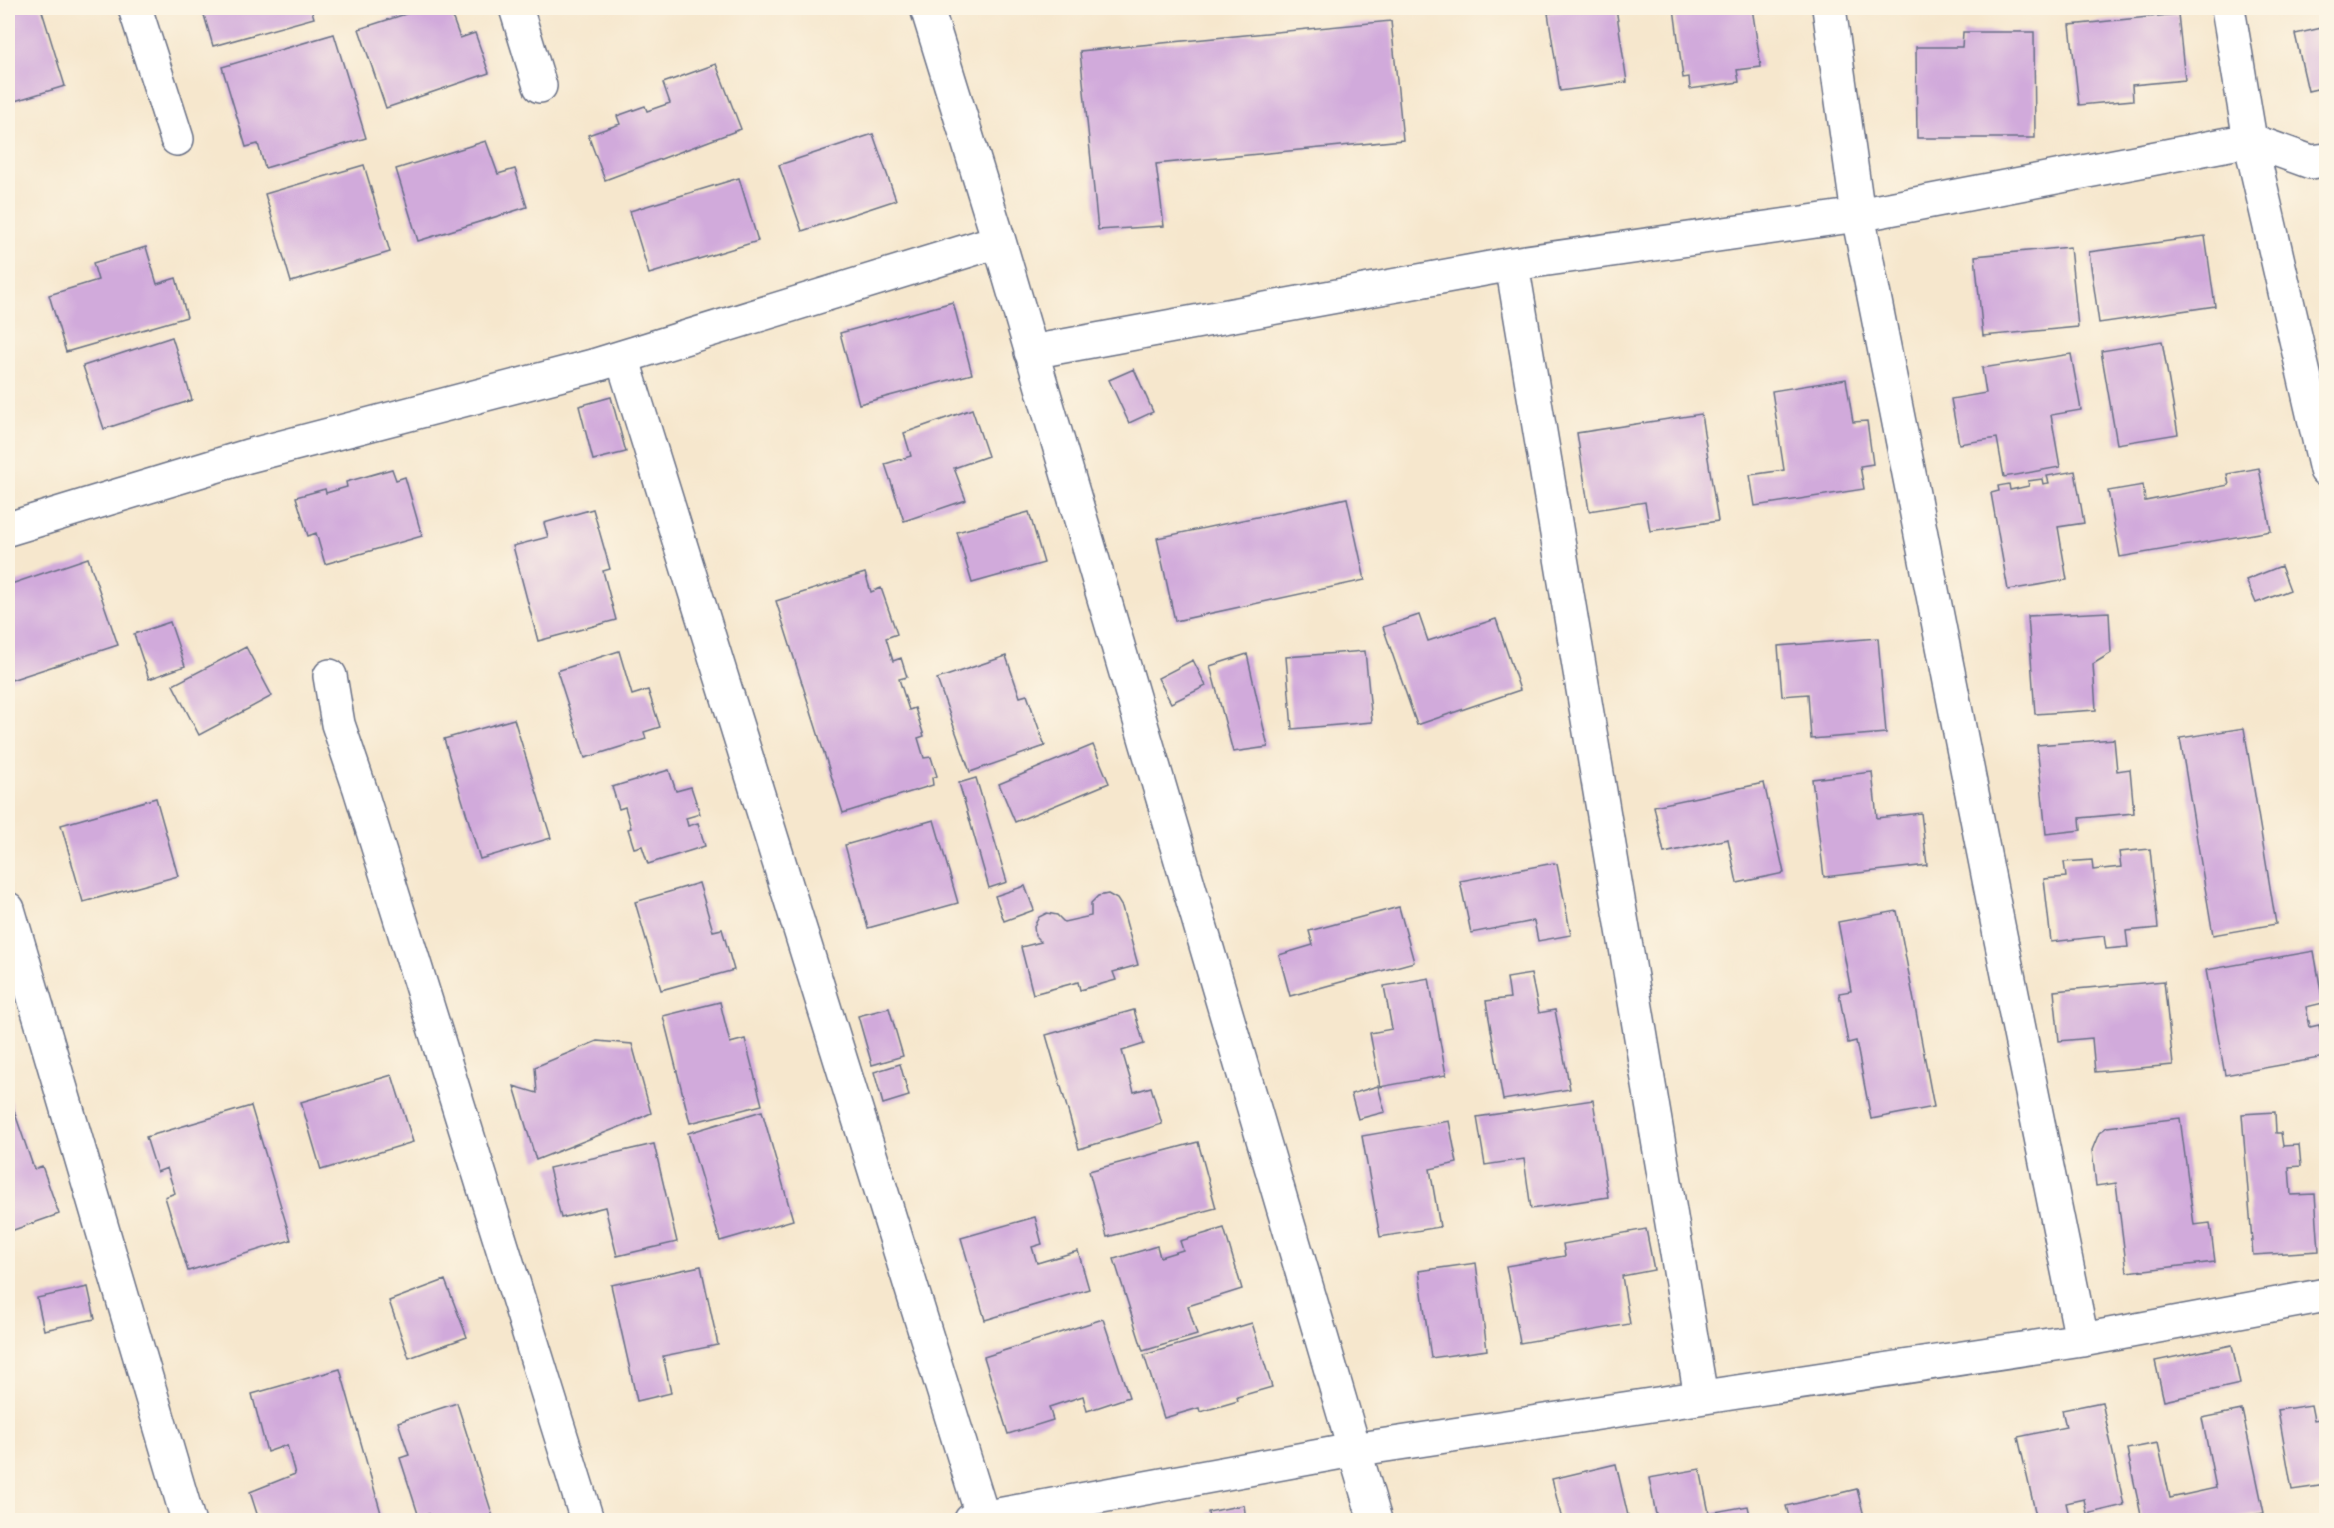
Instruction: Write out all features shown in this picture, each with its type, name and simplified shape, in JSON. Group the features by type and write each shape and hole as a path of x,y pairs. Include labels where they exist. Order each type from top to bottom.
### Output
{"street":[{"path":"135,8 177,139"},
{"path":"516,8 540,86"},
{"path":"927,8 999,241 1375,1521"},
{"path":"1829,8 1858,214 1995,914 2082,1340"},
{"path":"2228,8 2250,140 2326,470"},
{"path":"1031,352 1512,264 1858,214 2250,140 2310,162 2326,160"},
{"path":"8,529 248,456 622,357 999,241"},
{"path":"1512,264 1701,1397"},
{"path":"622,357 977,1519 1353,1450 2082,1340 2326,1295"},
{"path":"330,676 338,724 586,1521"},
{"path":"8,909 188,1521"}],"building":[{"path":"41,8 65,86 8,103 8,9"},
{"path":"202,8 311,8 314,18 213,46"},
{"path":"424,8 449,8 460,38 475,33 489,73 386,108 359,29"},
{"path":"1589,8 1616,8 1627,82 1560,91 1548,13"},
{"path":"1674,8 1752,8 1761,67 1737,70 1739,82 1690,89 1689,77 1683,78"},
{"path":"2178,14 2185,80 2132,85 2133,100 2079,105 2070,25"},
{"path":"1391,21 1403,140 1156,164 1164,226 1098,230 1080,51"},
{"path":"2326,27 2326,87 2308,91 2295,34"},
{"path":"1963,32 2034,32 2035,138 1917,138 1916,47 1962,47"},
{"path":"334,34 366,138 265,168 258,144 246,147 222,67"},
{"path":"716,64 741,129 605,180 588,135 620,124 617,116 645,106 647,111 670,103 663,83"},
{"path":"873,134 896,200 802,231 779,165"},
{"path":"486,141 498,174 515,169 527,207 418,241 396,169"},
{"path":"364,165 390,252 291,282 265,194"},
{"path":"739,178 758,241 649,274 630,211"},
{"path":"2205,236 2215,306 2099,323 2089,252"},
{"path":"146,247 157,284 176,278 187,317 66,352 49,295 98,280 93,263"},
{"path":"2070,247 2078,327 1983,336 1975,256"},
{"path":"953,302 972,374 859,404 840,333"},
{"path":"172,337 192,400 104,429 83,366"},
{"path":"2162,341 2178,434 2117,444 2101,351"},
{"path":"2071,354 2081,410 2051,415 2060,467 2004,477 1997,438 1959,444 1951,399 1986,393 1982,368"},
{"path":"1134,369 1153,412 1129,423 1109,380"},
{"path":"1846,379 1853,422 1867,421 1873,464 1860,466 1864,489 1755,506 1750,475 1784,470 1772,391"},
{"path":"611,397 626,452 593,460 579,406"},
{"path":"972,409 988,456 954,468 966,500 904,521 885,464 911,456 904,433"},
{"path":"1701,414 1718,521 1650,531 1645,502 1589,511 1577,433"},
{"path":"2259,468 2271,531 2120,557 2108,491 2143,485 2145,501 2229,485 2227,474"},
{"path":"392,469 396,480 405,477 422,536 325,564 316,533 308,536 296,497 325,489 326,493 347,487 346,482"},
{"path":"2075,471 2084,523 2058,527 2067,580 2008,590 1991,493 1999,491 1998,486 2009,484 2010,490 2029,486 2028,481 2042,479 2043,484 2049,483 2047,476"},
{"path":"1347,498 1365,580 1175,621 1157,538"},
{"path":"593,509 610,569 603,571 616,620 538,641 513,546 548,537 544,523"},
{"path":"1029,512 1044,563 972,583 957,532"},
{"path":"88,558 118,645 11,680 8,669 8,585"},
{"path":"2281,566 2290,590 2256,603 2246,580"},
{"path":"865,573 871,592 881,588 897,634 886,638 893,661 901,658 907,677 899,679 909,710 915,708 924,736 918,738 924,758 931,757 937,776 932,778 933,785 843,813 776,601"},
{"path":"2109,612 2111,653 2093,664 2096,710 2035,714 2028,616"},
{"path":"1419,615 1428,641 1496,619 1520,690 1417,725 1383,627"},
{"path":"170,622 185,666 149,679 134,634"},
{"path":"1878,638 1886,733 1811,739 1808,694 1782,696 1778,646"},
{"path":"246,647 272,696 199,735 173,685"},
{"path":"619,651 632,695 648,690 660,727 644,732 646,739 585,758 557,671"},
{"path":"1365,651 1372,722 1292,729 1286,657"},
{"path":"1247,654 1268,747 1233,752 1210,666"},
{"path":"1006,656 1020,697 1027,695 1045,746 970,772 937,679"},
{"path":"1193,660 1206,686 1171,703 1158,678"},
{"path":"514,719 551,838 480,859 444,739"},
{"path":"2244,728 2276,924 2213,935 2180,738"},
{"path":"2114,739 2117,771 2130,769 2134,813 2080,818 2081,830 2046,834 2037,745"},
{"path":"1093,745 1109,783 1015,822 999,784"},
{"path":"669,770 676,791 691,787 700,814 686,818 688,826 698,823 705,846 648,864 642,846 634,848 625,807 619,809 612,787"},
{"path":"1872,772 1877,818 1921,813 1927,865 1824,877 1812,779"},
{"path":"976,778 1007,882 989,888 959,783"},
{"path":"1764,783 1784,873 1737,883 1728,839 1664,853 1654,806"},
{"path":"156,798 178,876 83,902 61,825"},
{"path":"934,820 958,903 868,928 845,845"},
{"path":"2150,849 2158,928 2126,931 2128,947 2106,949 2104,936 2051,942 2044,879 2066,877 2064,862 2092,860 2093,870 2121,867 2119,852"},
{"path":"1557,864 1571,935 1538,941 1534,921 1471,933 1460,881"},
{"path":"699,883 713,931 722,929 734,970 661,990 635,902"},
{"path":"1025,886 1034,910 1004,921 995,896"},
{"path":"1108,894 1117,899 1122,907 1138,965 1113,972 1116,980 1080,990 1078,982 1033,994 1021,947 1041,942 1035,936 1034,926 1039,917 1047,913 1057,915 1064,922 1091,916 1091,903 1098,896"},
{"path":"1399,907 1414,962 1290,996 1279,955 1313,945 1309,931"},
{"path":"1897,911 1934,1107 1871,1119 1856,1041 1848,1043 1839,993 1851,991 1838,922"},
{"path":"2314,951 2323,1003 2306,1007 2310,1027 2319,1025 2325,1057 2225,1075 2206,970"},
{"path":"1531,974 1539,1013 1555,1010 1570,1089 1503,1100 1486,1001 1510,998 1507,978"},
{"path":"1429,978 1446,1075 1380,1087 1370,1033 1392,1029 1384,986"},
{"path":"2164,981 2173,1065 2095,1072 2092,1038 2059,1041 2054,991"},
{"path":"720,1002 730,1043 745,1039 762,1105 690,1123 663,1016"},
{"path":"889,1008 903,1056 872,1065 858,1016"},
{"path":"1134,1010 1144,1044 1122,1051 1134,1092 1151,1087 1162,1124 1079,1149 1046,1035"},
{"path":"597,1041 632,1044 651,1113 536,1160 514,1086 537,1093 535,1067"},
{"path":"900,1064 909,1096 883,1104 874,1072"},
{"path":"392,1075 413,1142 321,1170 301,1102"},
{"path":"1378,1086 1385,1112 1358,1119 1351,1094"},
{"path":"10,1099 34,1169 42,1166 59,1214 8,1232 8,1100"},
{"path":"1593,1100 1608,1197 1531,1209 1524,1159 1485,1165 1477,1117"},
{"path":"251,1106 291,1240 188,1271 165,1197 175,1193 167,1168 157,1172 146,1137"},
{"path":"762,1111 793,1220 720,1241 688,1133"},
{"path":"2275,1112 2276,1133 2281,1133 2283,1146 2299,1145 2301,1166 2289,1167 2291,1195 2315,1194 2319,1251 2253,1255 2242,1114"},
{"path":"2180,1118 2194,1225 2210,1223 2215,1262 2127,1272 2116,1183 2096,1186 2092,1150 2099,1133 2107,1127"},
{"path":"1449,1121 1457,1163 1430,1169 1440,1227 1380,1237 1362,1136"},
{"path":"1198,1142 1216,1208 1107,1237 1089,1171"},
{"path":"654,1144 677,1242 617,1256 605,1207 561,1218 549,1168"},
{"path":"1035,1217 1042,1244 1032,1247 1037,1263 1078,1251 1089,1289 985,1320 961,1238"},
{"path":"1224,1228 1242,1289 1188,1306 1197,1335 1143,1351 1114,1259 1157,1246 1160,1257 1183,1250 1180,1241"},
{"path":"1646,1229 1654,1270 1622,1276 1630,1324 1520,1343 1506,1266 1565,1256 1563,1244"},
{"path":"1476,1263 1487,1350 1431,1358 1419,1271"},
{"path":"701,1266 718,1345 663,1356 671,1393 637,1401 611,1285"},
{"path":"445,1280 467,1337 409,1358 389,1301"},
{"path":"88,1287 95,1319 44,1330 37,1298"},
{"path":"1103,1319 1129,1397 1087,1411 1083,1396 1049,1407 1053,1420 1008,1434 984,1357"},
{"path":"1252,1323 1272,1387 1237,1397 1238,1401 1200,1412 1199,1408 1164,1418 1144,1355"},
{"path":"2232,1345 2240,1384 2164,1401 2155,1361"},
{"path":"340,1369 383,1520 259,1520 250,1492 295,1474 287,1445 267,1452 252,1394"},
{"path":"2102,1402 2124,1505 2087,1514 2084,1499 2066,1503 2070,1520 2037,1520 2018,1437 2066,1427 2062,1410"},
{"path":"457,1403 494,1520 431,1520 429,1514 419,1517 400,1458 409,1455 398,1422"},
{"path":"2311,1405 2314,1420 2326,1418 2326,1485 2292,1490 2278,1410"},
{"path":"2242,1410 2264,1513 2229,1520 2142,1520 2127,1449 2158,1443 2170,1498 2216,1488 2202,1418"},
{"path":"1616,1464 1629,1520 1562,1520 1552,1479"},
{"path":"1700,1469 1709,1513 1748,1506 1751,1520 1657,1520 1649,1478"},
{"path":"1857,1489 1865,1520 1790,1520 1786,1506"},
{"path":"1244,1505 1246,1520 1209,1520 1208,1512"}]}
